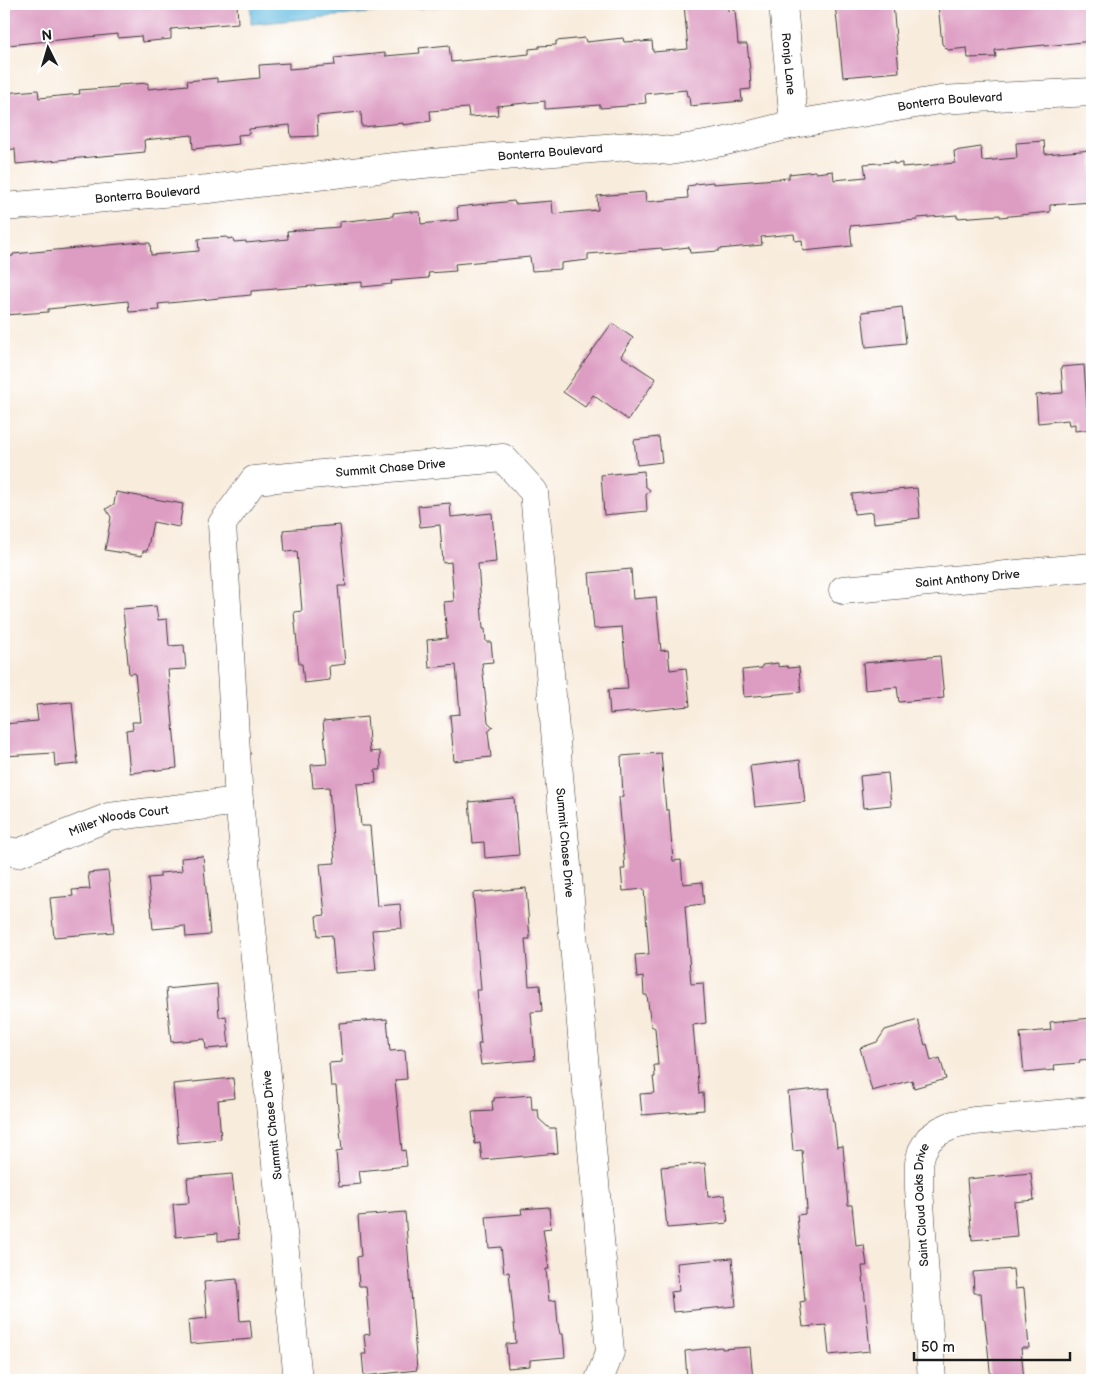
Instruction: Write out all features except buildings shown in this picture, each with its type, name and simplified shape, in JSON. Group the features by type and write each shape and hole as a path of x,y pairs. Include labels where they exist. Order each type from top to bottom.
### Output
{"street":[{"name":"Ronja Lane","path":"783,4 794,124"},
{"name":"Bonterra Boulevard","path":"4,207 208,189 492,157 630,146 670,151 722,142 794,124 940,100 1092,92"},
{"name":"Summit Chase Drive","path":"298,1380 239,801 222,524 254,480 502,458 534,492 610,1352 600,1380"},
{"name":"Saint Anthony Drive","path":"843,590 1092,567"},
{"name":"Miller Woods Court","path":"4,850 18,853 109,817 239,801"},
{"name":"Saint Cloud Oaks Drive","path":"932,1380 919,1188 919,1163 922,1151 929,1139 940,1130 952,1125 974,1121 1092,1111"}],"water":[{"path":"251,4 463,4 251,24"}]}
